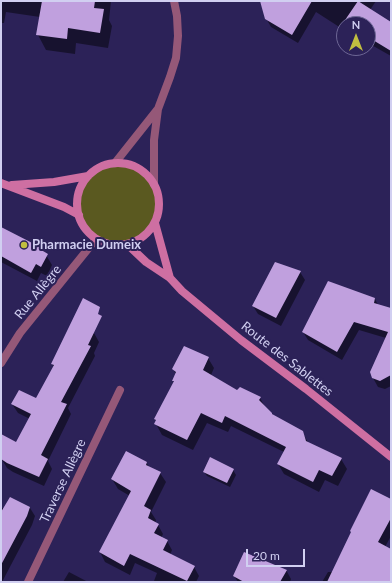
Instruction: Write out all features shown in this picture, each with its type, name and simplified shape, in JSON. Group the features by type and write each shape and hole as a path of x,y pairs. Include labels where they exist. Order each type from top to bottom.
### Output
{"main road":[{"path":"115,163 126,164 138,168 147,174 154,184 159,197 159,210 155,223 148,233 138,240 127,244 116,245 106,243 88,233 82,225 77,202 80,188 88,176 100,167 115,163"},
{"path":"4,184 54,182 88,176"},
{"path":"4,184 64,207 79,215"},
{"name":"Route des Sablettes","path":"155,223 170,278"},
{"name":"Route des Sablettes","path":"127,244 146,262 170,278 182,291 241,340 306,388 391,457"}],"street":[{"path":"154,184 154,140 158,109 176,58 178,36 177,16 174,1"},
{"path":"115,163 158,109"},
{"name":"Rue Allègre","path":"1,363 20,333 96,238"},
{"name":"Traverse Allègre","path":"28,582 120,390"}],"shaded area":[{"path":"118,163 134,166 147,175 156,188 159,204 156,220 147,233 134,242 118,245 102,242 89,233 80,220 77,204 80,188 89,175 102,166"}],"building":[{"path":"42,1 95,1 94,8 104,9 100,33 68,28 67,39 36,35"},
{"path":"260,1 312,1 292,35 265,19"},
{"path":"358,1 391,22 391,51 376,42 376,16 348,16"},
{"path":"1,227 44,249 43,251 48,254 41,267 36,264 31,273 1,256"},
{"path":"275,262 301,271 276,318 252,306"},
{"path":"328,281 375,298 374,303 391,308 391,375 380,381 372,378 370,372 388,332 354,322 337,352 302,332"},
{"path":"83,298 100,307 98,314 102,316 88,345 91,346 61,402 67,404 41,455 48,459 39,477 1,459 1,434 16,442 31,414 11,404 19,390 36,398 54,365 51,364"},
{"path":"184,346 209,357 203,370 237,390 240,387 261,397 259,400 272,414 303,431 306,441 342,458 332,476 319,470 313,482 277,464 286,447 225,416 222,423 201,413 187,440 154,424 156,420 154,419 174,381 172,381 176,372 172,369"},
{"path":"126,451 147,462 146,465 161,472 144,506 151,510 148,518 159,524 154,533 168,540 163,550 195,566 187,581 130,554 124,566 99,552 131,491 111,479"},
{"path":"210,457 234,469 227,483 203,472"},
{"path":"371,489 391,499 391,518 378,542 391,549 391,582 327,582 351,532 350,531"},
{"path":"10,497 30,507 27,516 1,565 1,512"},
{"path":"244,552 287,570 280,582 244,582 233,576"}],"place":[{"name":"Pharmacie Dumeix","path":"24,245"}]}
